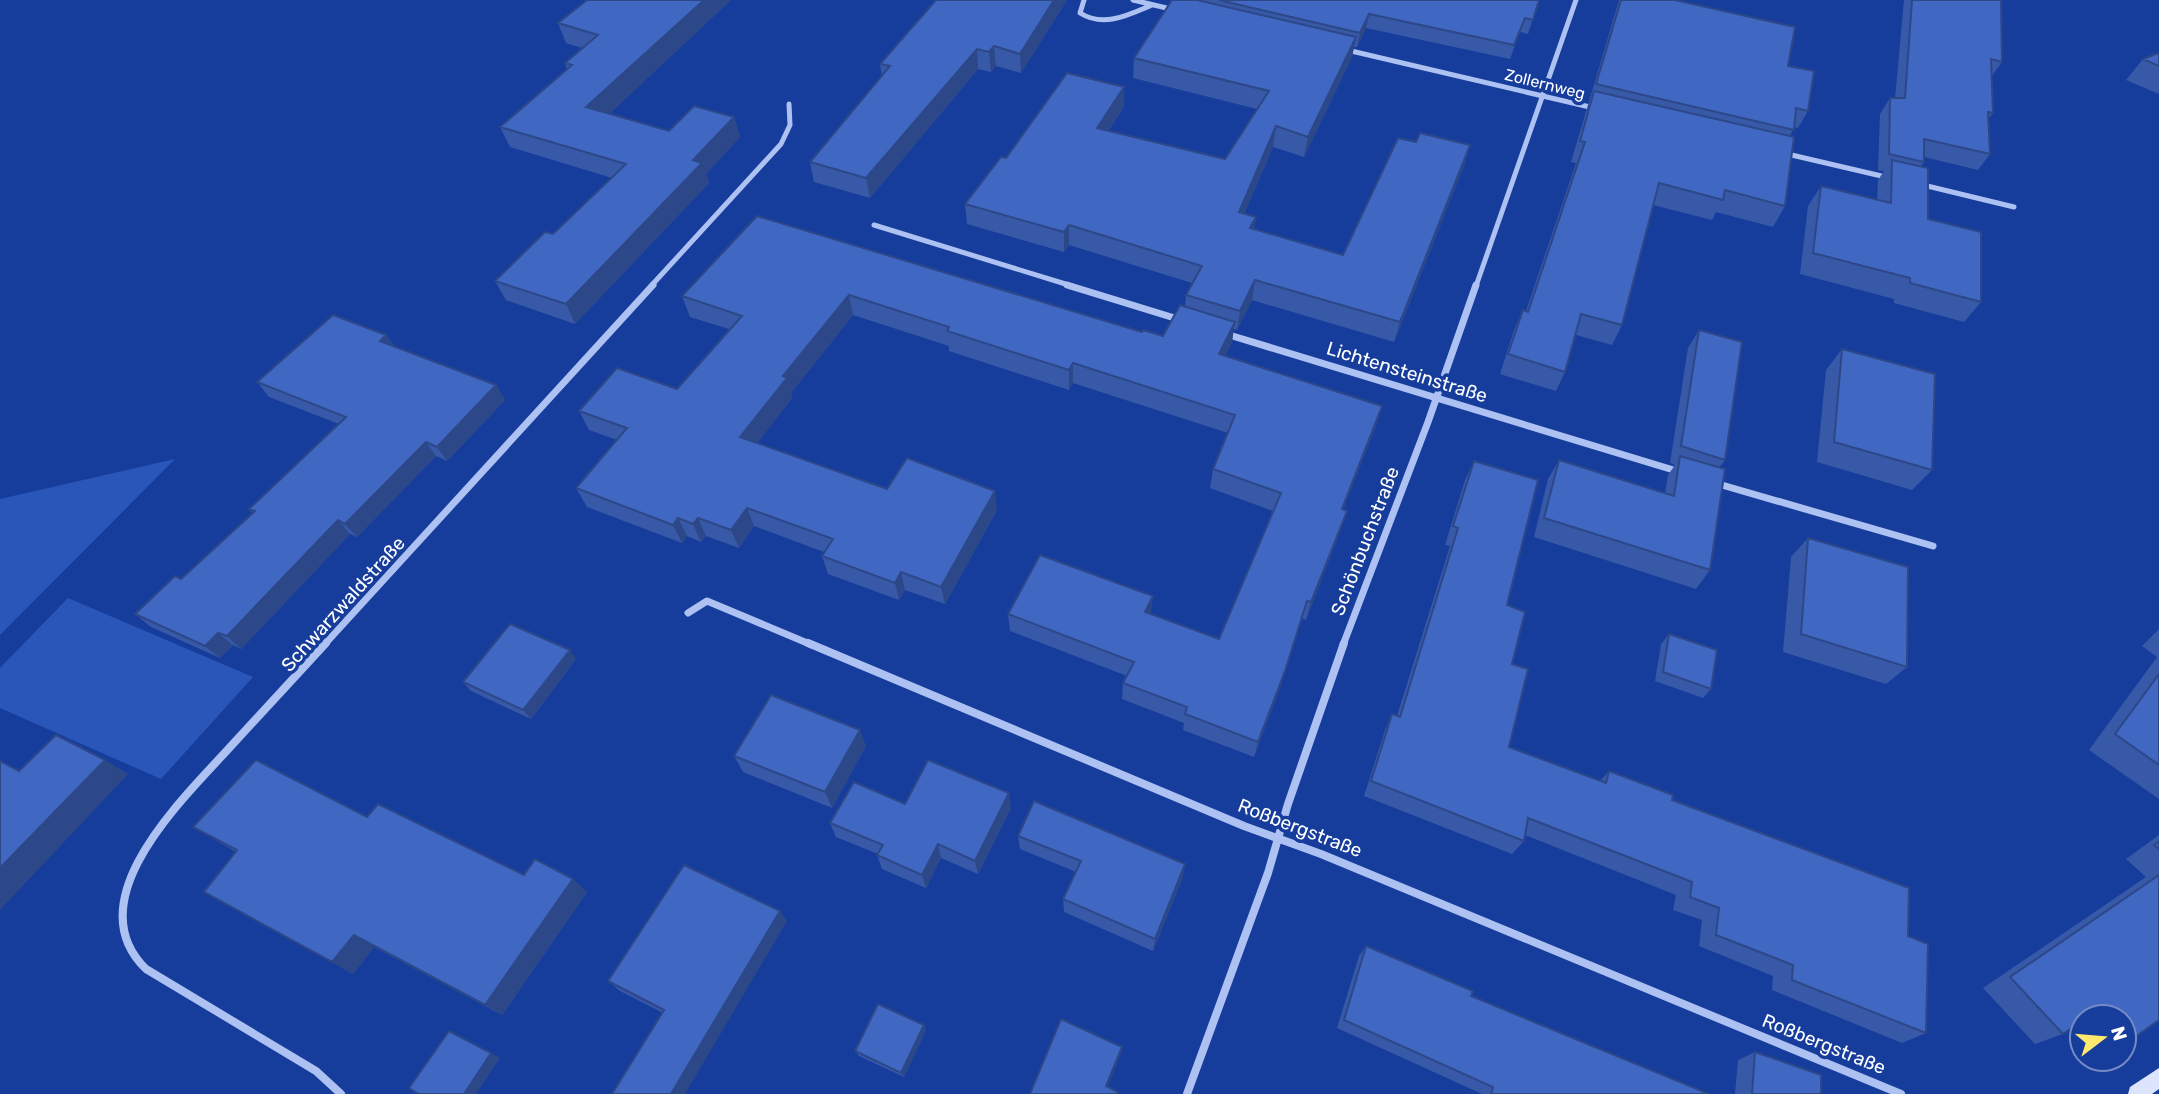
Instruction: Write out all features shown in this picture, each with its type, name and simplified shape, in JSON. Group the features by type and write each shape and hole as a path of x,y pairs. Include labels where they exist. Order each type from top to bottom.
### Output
{"street":[{"path":"1084,0 1080,13 1088,19 1101,21 1153,5"},
{"path":"1133,0 1189,13"},
{"name":"Schönbuchstraße","path":"1187,1094 1279,838 1288,803 1361,593 1436,397 1576,0"},
{"name":"Zollernweg","path":"1336,47 1604,111"},
{"name":"Schwarzwaldstraße","path":"341,1094 316,1071 146,970 132,953 126,929 125,900 135,865 149,838 781,144 790,125 789,104"},
{"path":"1779,152 1898,180"},
{"path":"1912,183 2014,207"},
{"path":"874,225 1188,323"},
{"name":"Lichtensteinstraße","path":"1214,330 1692,476"},
{"path":"1705,480 1933,546"},
{"name":"Roßbergstraße","path":"688,612 707,600 1244,826 1279,838 1901,1094"}],"shaded area":[{"path":"175,459 0,635 0,499"},
{"path":"68,598 253,677 161,779 0,708 0,668"}],"building":[{"path":"587,0 704,0 586,107 669,131 694,106 734,117 693,160 702,163 566,304 495,281 545,232 553,234 626,164 500,127 572,65 565,63 598,35 558,23"},
{"path":"936,0 1054,0 1020,54 994,46 989,52 977,49 866,178 810,162 890,66 880,64"},
{"path":"1172,0 1197,0 1356,37 1308,137 1276,126 1239,212 1256,217 1250,228 1343,255 1398,138 1416,142 1420,133 1470,145 1400,322 1255,280 1240,311 1186,295 1202,266 1069,225 1064,232 965,204 1001,157 1006,158 1067,73 1124,87 1097,128 1225,159 1269,91 1134,58"},
{"path":"1219,0 1539,0 1533,20 1525,18 1514,45 1369,14 1360,33"},
{"path":"1621,0 1675,0 1795,27 1788,66 1814,71 1808,111 1796,108 1794,130 1596,84"},
{"path":"1912,0 2001,0 2002,62 1991,59 1993,113 1988,112 1990,154 1924,139 1924,162 1889,154 1890,98 1905,98"},
{"path":"2159,53 2159,66 2143,59"},
{"path":"1594,91 1794,137 1785,206 1725,190 1723,200 1659,183 1622,325 1581,314 1565,372 1508,354 1523,310 1528,312 1585,142 1580,141"},
{"path":"1892,160 1928,168 1928,219 1981,232 1981,302 1910,283 1910,278 1813,253 1821,186 1891,203"},
{"path":"757,216 1142,332 1143,330 1163,336 1180,305 1235,322 1219,354 1382,406 1342,509 1347,511 1311,602 1307,601 1285,671 1258,742 1185,714 1187,707 1123,683 1134,662 1008,614 1040,555 1153,596 1145,612 1219,639 1281,493 1213,469 1235,415 1073,363 1069,370 947,331 949,327 849,295 783,376 787,378 740,437 887,489 907,458 995,491 941,587 901,572 895,583 822,556 833,539 747,508 731,530 698,518 693,524 678,518 673,525 576,488 627,428 579,411 617,368 677,389 742,316 682,296"},
{"path":"333,315 386,335 380,341 496,385 437,447 426,442 345,524 338,520 227,636 218,633 205,646 135,614 175,576 181,579 255,511 249,509 346,417 257,382"},
{"path":"1699,330 1742,342 1725,460 1681,446"},
{"path":"1842,349 1935,374 1932,470 1834,442"},
{"path":"1680,456 1725,469 1710,570 1544,518 1559,460 1674,496"},
{"path":"1474,461 1538,480 1507,605 1525,612 1512,664 1528,669 1509,747 1606,783 1609,771 1673,795 1672,800 1909,888 1908,936 1928,944 1926,1033 1792,980 1793,965 1716,935 1719,908 1690,897 1692,882 1528,818 1524,841 1371,781 1392,714 1400,717 1458,528 1453,526"},
{"path":"1808,538 1908,567 1907,667 1801,634"},
{"path":"510,624 570,650 523,710 463,682"},
{"path":"1669,634 1717,650 1711,689 1663,672"},
{"path":"2159,674 2159,765 2115,734"},
{"path":"771,695 860,730 825,792 734,756"},
{"path":"56,735 105,760 0,868 0,761 19,771"},
{"path":"256,760 367,817 378,804 524,875 535,859 573,879 485,1005 354,935 332,962 204,892 237,850 193,827"},
{"path":"928,760 1009,793 975,861 938,844 922,875 877,855 883,845 830,823 854,782 905,804"},
{"path":"1034,801 1185,864 1155,939 1063,899 1081,861 1018,836"},
{"path":"684,865 780,911 671,1094 612,1094 664,1010 608,981"},
{"path":"2159,875 2159,1020 2138,1035 2138,1003 2068,1003 2068,1031 2063,1034 2010,977"},
{"path":"1366,946 1473,991 1471,996 1709,1094 1491,1094 1493,1087 1344,1020"},
{"path":"878,1004 924,1025 901,1073 855,1051"},
{"path":"1061,1019 1122,1047 1106,1086 1118,1092 1117,1094 1030,1094"},
{"path":"449,1031 491,1053 464,1094 419,1094 409,1088"},
{"path":"1755,1052 1821,1075 1821,1094 1752,1094"}]}
